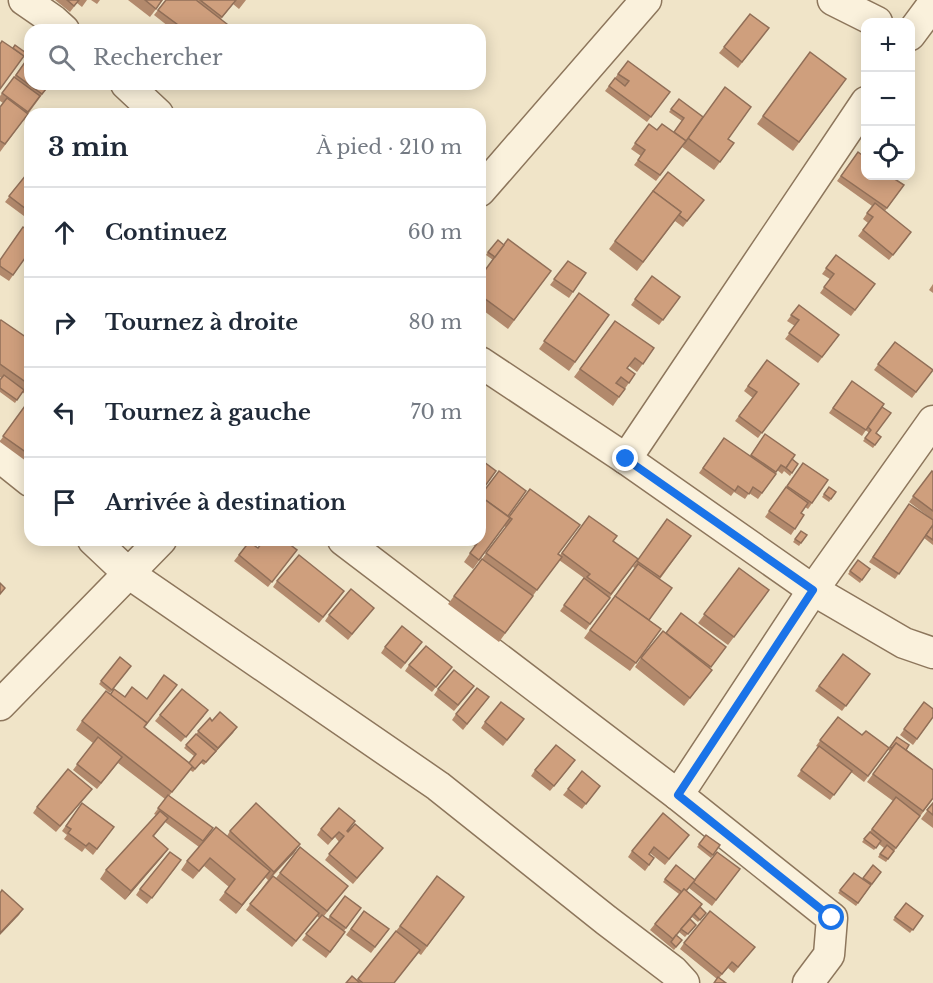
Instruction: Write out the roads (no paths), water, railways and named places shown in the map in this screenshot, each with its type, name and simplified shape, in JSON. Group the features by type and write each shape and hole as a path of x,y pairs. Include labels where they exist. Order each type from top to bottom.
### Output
{"street":[{"path":"24,0 57,24"},
{"path":"486,184 646,0"},
{"path":"833,0 869,18"},
{"path":"915,28 933,4"},
{"path":"915,42 933,48"},
{"path":"132,90 152,108"},
{"path":"626,459 861,109"},
{"path":"486,366 626,459 813,590 904,643 933,653"},
{"path":"678,795 813,590 933,421"},
{"path":"0,457 24,476"},
{"path":"99,546 128,573 438,786 673,971 684,983"},
{"path":"0,705 155,546"},
{"path":"351,546 678,795 832,918 829,955 808,983"}]}
